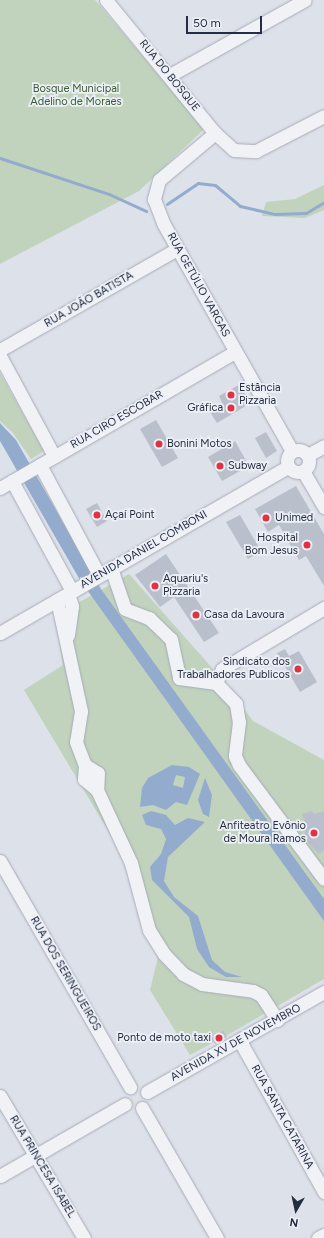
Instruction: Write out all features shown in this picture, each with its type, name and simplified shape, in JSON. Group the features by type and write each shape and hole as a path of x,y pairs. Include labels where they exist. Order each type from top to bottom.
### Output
{"street":[{"name":"RUA DO BOSQUE","path":"106,0 170,76 215,133 234,150 256,151 324,116"},
{"path":"170,76 305,0"},
{"name":"RUA GETÚLIO VARGAS","path":"215,133 159,180 154,190 159,216 292,451"},
{"name":"RUA JOÃO BATISTA","path":"0,350 177,249"},
{"name":"RUA CIRO ESCOBAR","path":"0,488 235,352"},
{"path":"0,356 54,456"},
{"path":"308,456 324,446"},
{"path":"301,450 308,456 309,464 303,471 293,471 288,467 286,460 292,451 301,450"},
{"path":"37,466 97,577"},
{"name":"AVENIDA DANIEL COMBONI","path":"0,632 288,467"},
{"path":"303,471 324,507"},
{"path":"16,479 70,592 67,644 81,711 76,742 85,765 84,779 97,790 131,863 149,930 164,954 183,974 202,984 253,991 261,995 277,1020"},
{"path":"111,568 126,609 149,618 171,639 179,678 216,683 236,704 239,722 235,756 239,765 324,879"},
{"path":"216,683 222,669 324,608"},
{"name":"RUA DOS SERINGUEIROS","path":"0,861 130,1087"},
{"name":"AVENIDA XV DE NOVEMBRO","path":"147,1092 240,1041 324,992"},
{"name":"RUA SANTA CATARINA","path":"240,1041 324,1192"},
{"path":"137,1086 147,1092 147,1103 142,1108 131,1109 125,1104 124,1096 130,1087 137,1086"},
{"name":"RUA PRINCESA ISABEL","path":"0,1096 84,1238"},
{"path":"0,1176 125,1104"},
{"path":"142,1108 217,1238"},
{"path":"318,1238 324,1235"}],"green space":[{"name":"Bosque Municipal Adelino de Moraes","path":"0,0 95,0 204,129 139,191 0,264"},
{"path":"324,185 324,210 305,218 262,216 266,202 295,199"},
{"path":"0,373 44,451 31,459 13,433 0,421"},
{"path":"129,574 221,678 253,721 324,760 324,979 226,1036 223,1030 211,1037 214,1042 190,1055 150,990 158,957 122,854 24,690 63,665 55,616"}],"water":[{"path":"0,423 16,440 101,589 324,899 324,921 80,580 0,441"},
{"path":"172,765 189,767 200,774 187,805 176,802 166,810 153,805 140,807 142,788 148,778","holes":["176,775 185,777 183,788 173,785"]},
{"path":"205,778 212,795 209,817 203,814 198,800"},
{"path":"151,811 166,815 175,825 188,818 205,822 168,857 164,881 174,897 198,916 212,960 225,972 242,977 226,977 209,967 197,949 189,917 152,880 150,867 161,854 166,839 161,829 146,825 142,815"}],"building":[{"name":"Gráfica","path":"239,385 251,403 217,423 210,412 223,405 219,396"},
{"name":"Bonini Motos","path":"156,420 178,458 162,467 140,429"},
{"path":"266,432 277,451 266,458 255,438"},
{"path":"235,441 249,466 222,481 208,457"},
{"name":"Hospital Bom Jesus","path":"296,486 324,534 324,586 306,556 299,560 279,525 268,532 255,509"},
{"name":"Açaí Point","path":"97,503 107,521 97,527 86,509"},
{"path":"240,515 261,551 248,559 226,522"},
{"name":"Casa da Lavoura","path":"166,554 219,633 204,642 174,597 160,607 135,575"},
{"name":"Sindicato dos Trabalhadores Publicos","path":"285,649 289,656 299,651 317,682 300,692 277,653"},
{"name":"Anfiteatro Evônio de Moura Ramos","path":"312,811 314,814 324,811 324,850 319,854 304,838 306,826 302,814"},
{"name":"Ponto de moto taxi","path":"223,1030 227,1037 215,1044 211,1038"}],"waterway":[{"path":"0,158 109,194 146,211"},
{"path":"167,204 198,183 215,185 240,206 275,214 306,213 324,202"}],"place":[{"name":"Estância Pizzaria","path":"231,395"},
{"name":"Gráfica","path":"231,408"},
{"name":"Bonini Motos","path":"159,444"},
{"name":"Subway","path":"220,466"},
{"name":"Açaí Point","path":"97,515"},
{"name":"Unimed","path":"266,518"},
{"name":"Hospital Bom Jesus","path":"307,545"},
{"name":"Aquariu's Pizzaria","path":"155,586"},
{"name":"Casa da Lavoura","path":"196,615"},
{"name":"Sindicato dos Trabalhadores Publicos","path":"298,669"},
{"name":"Anfiteatro Evônio de Moura Ramos","path":"314,833"},
{"name":"Ponto de moto taxi","path":"219,1038"}]}
